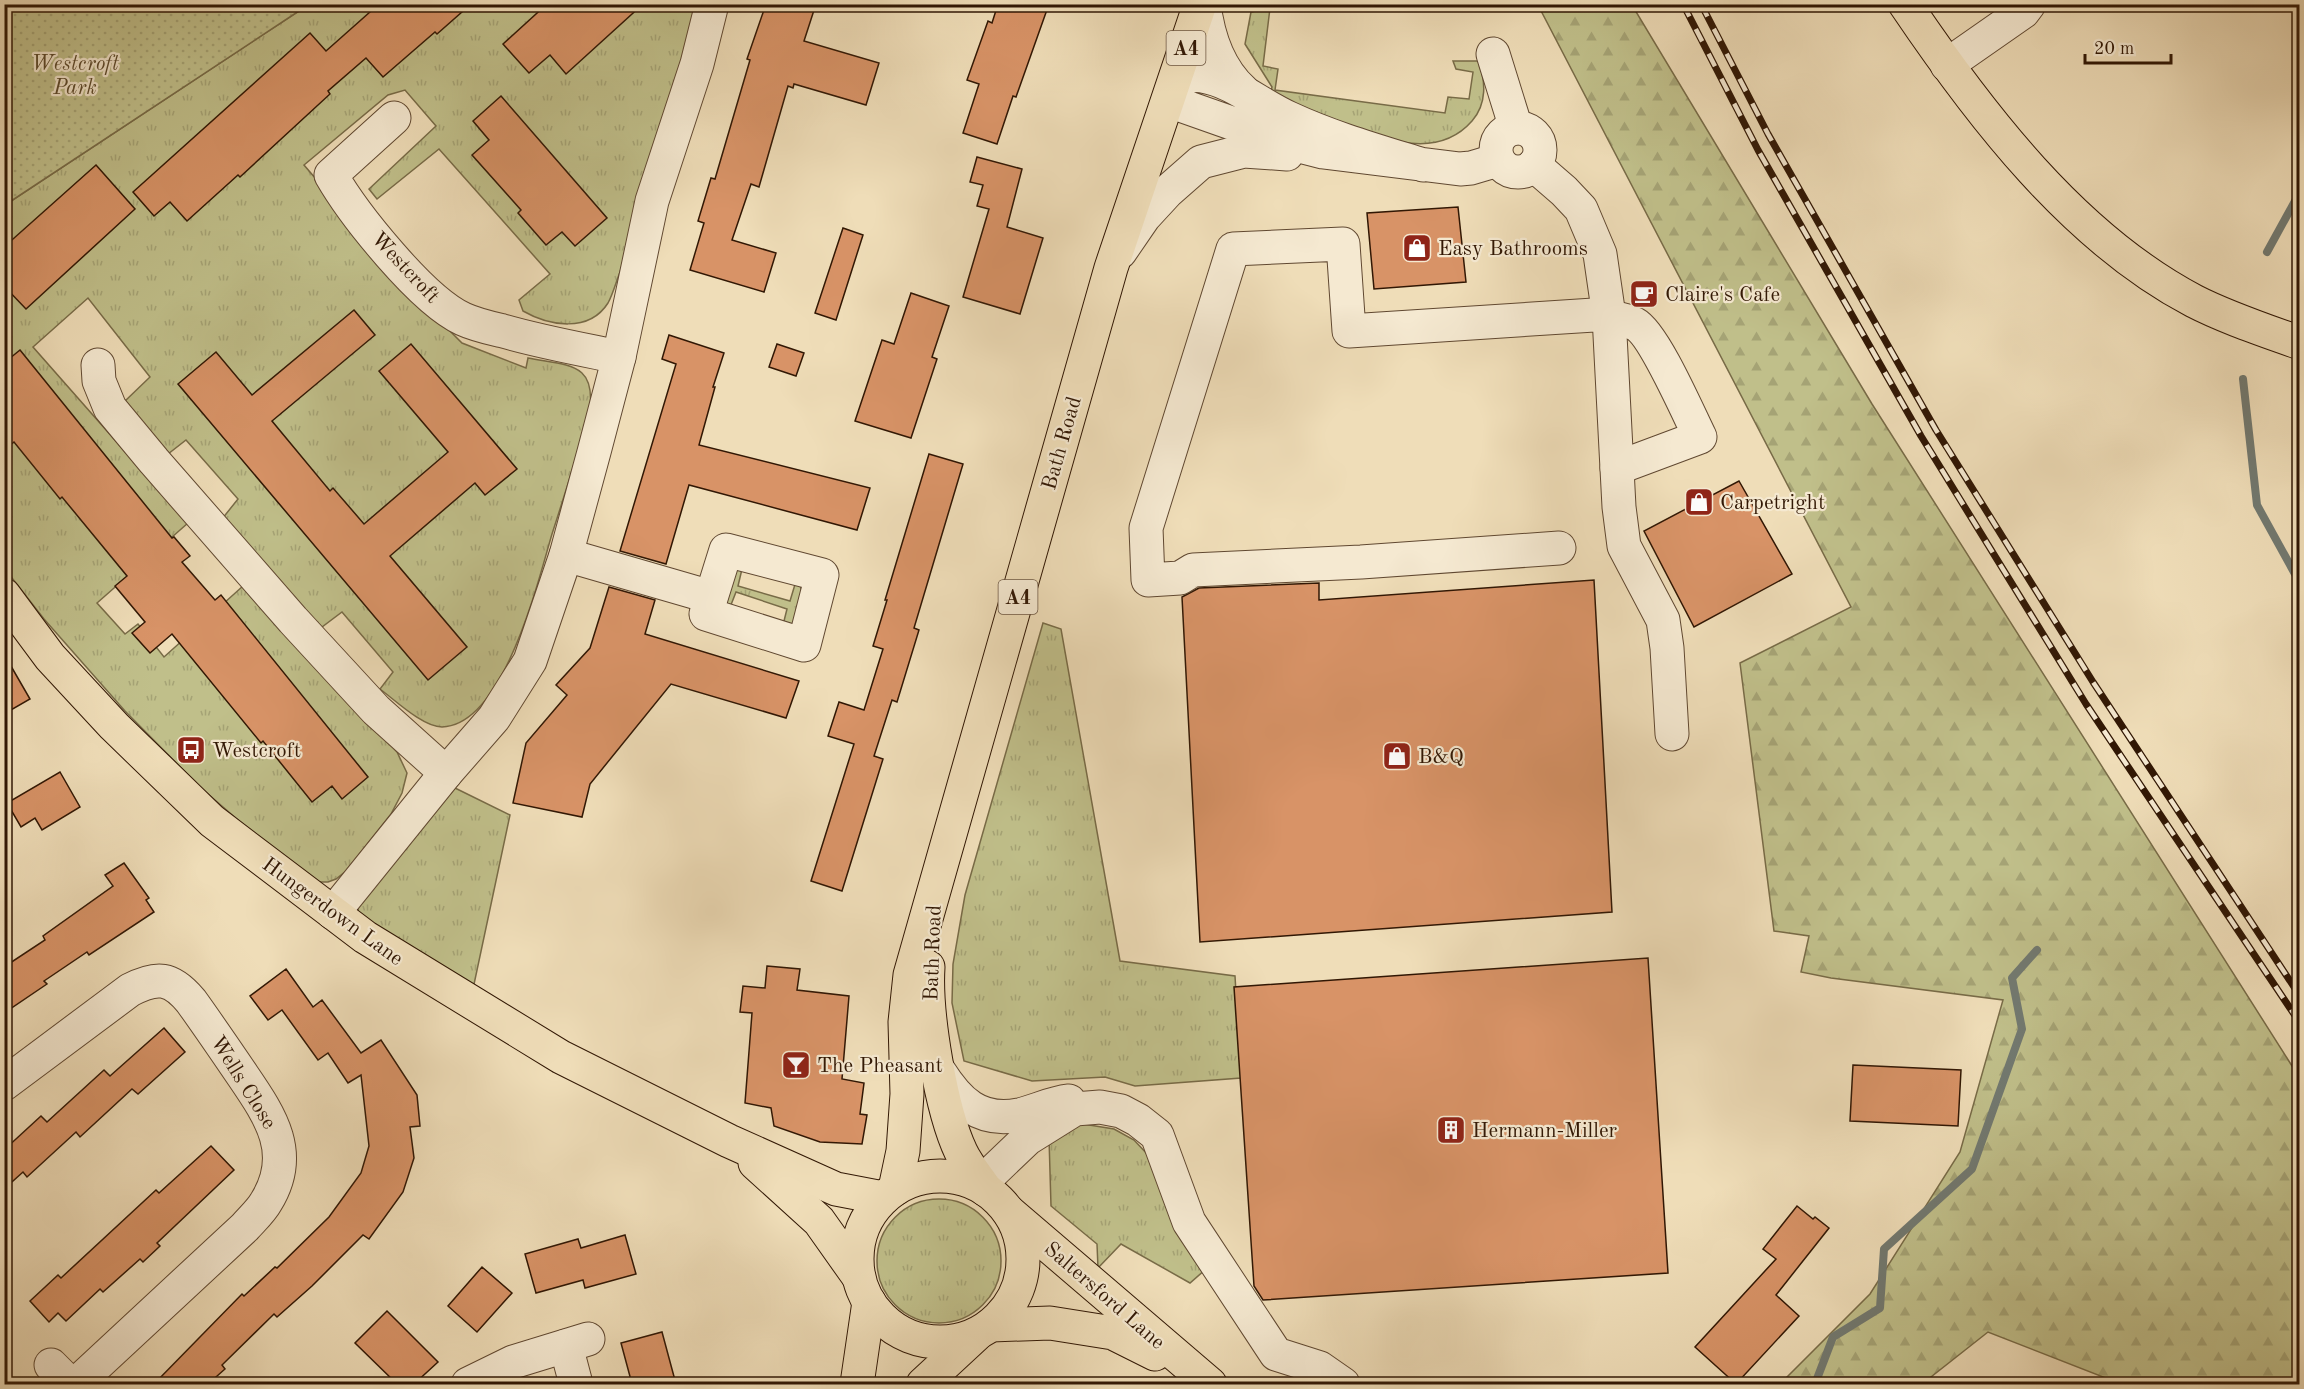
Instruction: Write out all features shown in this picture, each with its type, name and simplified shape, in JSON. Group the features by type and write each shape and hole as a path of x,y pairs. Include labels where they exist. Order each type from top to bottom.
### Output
{"main road":[{"name":"Bath Road","path":"889,1193 903,1151 907,1094 905,1022 910,975 1111,268 1200,4"},
{"path":"1905,4 1976,105 2056,194 2084,220 2152,276 2194,301 2300,343"},
{"name":"Hungerdown Lane","path":"4,595 50,657 114,726 212,821 333,913 401,961 561,1057 729,1141 837,1189 889,1193"},
{"name":"Bath Road","path":"935,885 927,980 930,1018 939,1071 949,1117 961,1153 992,1195"},
{"name":"Hungerdown Lane","path":"729,1141 819,1221 864,1289"},
{"path":"857,1384 864,1289 857,1248 866,1222 889,1193 905,1184 934,1176 964,1179 992,1195 1019,1233 1023,1261 1021,1276 1010,1303 923,1384"},
{"name":"Saltersford Lane","path":"992,1195 1206,1382"},
{"path":"864,1289 886,1323 910,1337 938,1342 966,1338 985,1328"},
{"name":"Saltersford Lane","path":"985,1328 1050,1323 1113,1333 1206,1382"}],"street":[{"path":"333,913 446,773 494,718 530,661 566,555 620,357 652,201 697,64 712,4"},
{"path":"1204,4 1214,48 1228,74 1246,95"},
{"path":"1947,65 2023,12 2029,4"},
{"path":"1493,54 1516,128"},
{"path":"1195,75 1211,78 1324,133 1424,165 1305,148 1183,106 1175,100 1172,91 1181,80 1195,75"},
{"name":"Westcroft","path":"394,118 331,175 348,201 420,287 440,305 463,319 534,339 620,357"},
{"path":"1516,128 1529,131 1539,142 1539,154 1534,165 1524,171 1512,171 1498,160 1496,146 1498,140 1508,130 1516,128"},
{"path":"1111,268 1139,224 1168,191 1191,169 1212,158 1244,151 1467,169 1498,160"},
{"path":"1534,165 1581,209 1600,254 1609,316 1617,468 1624,546 1663,620 1672,734"},
{"path":"1559,548 1214,568 1193,570 1180,579 1148,580 1146,528 1233,249 1343,244 1349,332 1594,315 1609,316 1636,325 1658,355 1700,437 1617,468"},
{"path":"98,365 99,381 110,408 154,461 292,620 376,710 446,773"},
{"path":"566,555 711,597"},
{"name":"Wells Close","path":"4,1084 130,990 178,972 178,987 191,1001 271,1119 279,1147 278,1175 265,1204 245,1227 76,1384"},
{"path":"939,1071 951,1089 970,1108 997,1116 1019,1115 1047,1104 1068,1101 1096,1102 1138,1120 1157,1135 1189,1222 1276,1354 1320,1368 1343,1384"},
{"path":"992,1195 1027,1139 1075,1109 1100,1107 1121,1111"},
{"path":"468,1384 513,1362 577,1342 576,1384"}],"green space":[{"name":"Westcroft Park","path":"5,4 308,4 308,5 5,205"},
{"path":"308,5 703,5 620,272 608,303 600,313 590,319 580,323 556,323 523,311 519,300 550,274 439,149 377,199 369,189 436,126 405,90 388,95 304,165 424,305 462,343 526,368 528,358 568,366 585,376 589,385 591,398 589,416 527,615 500,677 483,703 464,720 442,727 434,726 418,718 380,689 393,672 342,612 318,630 222,519 238,499 186,440 168,454 125,401 150,377 88,298 33,347 188,523 97,603 125,634 138,624 164,657 243,586 397,752 407,773 402,793 391,814 346,871 328,882 317,882 296,870 201,788 125,711 44,619 5,569 5,205"},
{"path":"1538,5 1632,5 1872,404 2299,1077 2299,1384 2121,1384 1988,1332 1922,1384 1780,1384 1870,1294 1960,1152 2003,1000 1831,978 1801,972 1809,936 1774,931 1740,663 1851,607"},
{"path":"1270,8 1263,66 1278,69 1275,90 1445,113 1448,97 1469,99 1473,72 1456,69 1453,61 1478,61 1483,76 1484,92 1477,114 1458,133 1442,141 1425,144 1408,143 1372,134 1270,96 1272,87 1245,44 1251,12"},
{"path":"742,569 738,586 790,601 796,581 802,591 802,596 800,609 793,626 782,629 787,609 736,592 729,610 725,606 733,570"},
{"path":"1043,623 1061,629 1120,961 1235,976 1241,1078 1135,1086 1105,1077 1032,1081 964,1061 952,1003 953,964 965,895"},
{"path":"455,788 510,815 473,989 370,924 358,911 359,899"},
{"path":"1083,1124 1114,1129 1134,1140 1149,1156 1206,1269 1190,1283 1121,1244 1098,1268 1097,1244 1051,1206 1049,1138 1065,1125"},
{"path":"939,1199 963,1204 983,1217 996,1237 1001,1261 996,1285 983,1305 963,1318 939,1323 915,1318 895,1305 882,1285 877,1261 882,1237 895,1217 915,1204"}],"building":[{"path":"379,4 471,4 383,77 366,58 328,91 330,94 240,177 238,175 187,221 170,202 154,216 133,192 310,33 326,51"},
{"path":"547,4 643,4 566,74 550,55 529,73 503,44"},
{"path":"766,4 816,4 804,41 879,63 866,105 794,84 793,88 788,86 759,187 751,184 732,240 776,253 764,292 690,270 704,223 698,221 711,178 715,179 750,60 747,59"},
{"path":"998,4 1049,4 997,144 963,133 979,84 967,80 988,21 992,23"},
{"path":"501,96 607,218 575,246 562,232 546,245 518,213 521,210 472,155 489,140 473,121"},
{"path":"977,157 1022,169 1007,227 1043,238 1020,314 963,297 989,209 977,206 983,185 970,182"},
{"path":"96,165 135,209 26,309 4,286 4,247"},
{"name":"Easy Bathrooms","path":"1458,207 1466,282 1374,289 1367,213"},
{"path":"843,228 863,235 836,320 815,313"},
{"path":"911,293 949,306 932,357 937,359 911,438 855,421 882,340 894,344"},
{"path":"354,310 375,335 272,421 330,491 333,488 364,524 448,452 379,371 411,344 517,469 485,495 475,483 390,556 467,647 428,680 178,384 216,352 252,395"},
{"path":"669,335 724,353 699,445 870,488 857,530 689,485 666,564 620,551 676,364 662,359"},
{"path":"777,344 804,353 796,376 769,367"},
{"path":"20,350 172,538 174,537 190,556 182,562 215,600 221,595 368,777 342,799 332,786 312,802 172,634 150,653 132,633 145,622 115,586 127,576 14,442 4,450 4,363"},
{"path":"929,454 963,464 914,628 919,630 897,702 892,700 874,756 883,759 842,891 811,881 854,744 828,736 839,702 864,710 883,649 873,646"},
{"path":"1739,481 1792,574 1694,627 1644,531"},
{"name":"B&Q","path":"1594,580 1612,912 1200,942 1182,597 1199,588 1319,583 1319,600"},
{"path":"609,587 655,600 645,634 799,681 786,718 671,684 590,784 582,817 513,803 526,743 567,695 556,685 590,648"},
{"path":"4,654 30,699 4,714"},
{"path":"60,772 80,807 42,830 35,818 21,827 7,803"},
{"path":"124,863 149,898 146,900 154,912 89,955 87,952 44,981 47,984 4,1013 4,967 45,940 43,936 113,886 105,875"},
{"name":"Hermann-Miller","path":"1648,958 1668,1273 1263,1300 1254,1286 1234,987"},
{"name":"The Pheasant","path":"767,966 800,969 797,990 849,996 842,1079 864,1083 860,1114 867,1115 862,1144 820,1142 774,1126 771,1108 745,1103 752,1013 740,1012 743,986 765,988"},
{"path":"286,969 313,1007 322,1000 361,1053 381,1040 417,1095 420,1126 410,1127 414,1158 403,1192 369,1239 363,1235 312,1286 277,1317 274,1314 222,1365 225,1369 208,1384 154,1384 242,1294 244,1296 275,1267 277,1268 329,1217 361,1173 369,1146 361,1075 348,1083 328,1053 318,1060 282,1010 268,1020 250,996"},
{"path":"164,1028 185,1052 138,1094 132,1089 80,1137 76,1132 27,1177 23,1172 4,1189 4,1150 41,1116 47,1122 104,1070 110,1076"},
{"path":"1853,1065 1961,1070 1958,1126 1850,1121"},
{"path":"211,1146 234,1170 157,1243 160,1246 143,1262 140,1259 103,1292 100,1289 66,1321 58,1313 49,1322 30,1301 58,1275 61,1278 156,1190 159,1193"},
{"path":"1797,1206 1829,1228 1776,1295 1799,1316 1736,1384 1695,1347 1776,1259 1763,1249"},
{"path":"625,1235 636,1274 585,1288 583,1280 536,1293 525,1254 578,1239 581,1248"},
{"path":"482,1267 512,1293 477,1332 448,1306"},
{"path":"387,1311 438,1362 414,1384 397,1384 355,1343"},
{"path":"662,1332 676,1384 632,1384 621,1343"}],"waterway":[{"path":"2267,252 2300,192"},
{"path":"2243,379 2257,505 2300,583"},
{"path":"1815,1384 1833,1337 1880,1308 1884,1249 1972,1169 2022,1029 2012,978 2037,950"}],"railway":[{"path":"1683,4 1758,150 1921,436 2086,704 2300,1023"},
{"path":"1701,4 1768,134 1936,430 2093,682 2300,996"}],"place":[{"name":"Easy Bathrooms","path":"1417,248"},
{"name":"Claire's Cafe","path":"1644,294"},
{"name":"Carpetright","path":"1699,502"},
{"name":"Westcroft","path":"191,750"},
{"name":"B&Q","path":"1397,756"},
{"name":"The Pheasant","path":"796,1065"},
{"name":"Hermann-Miller","path":"1451,1130"}]}
